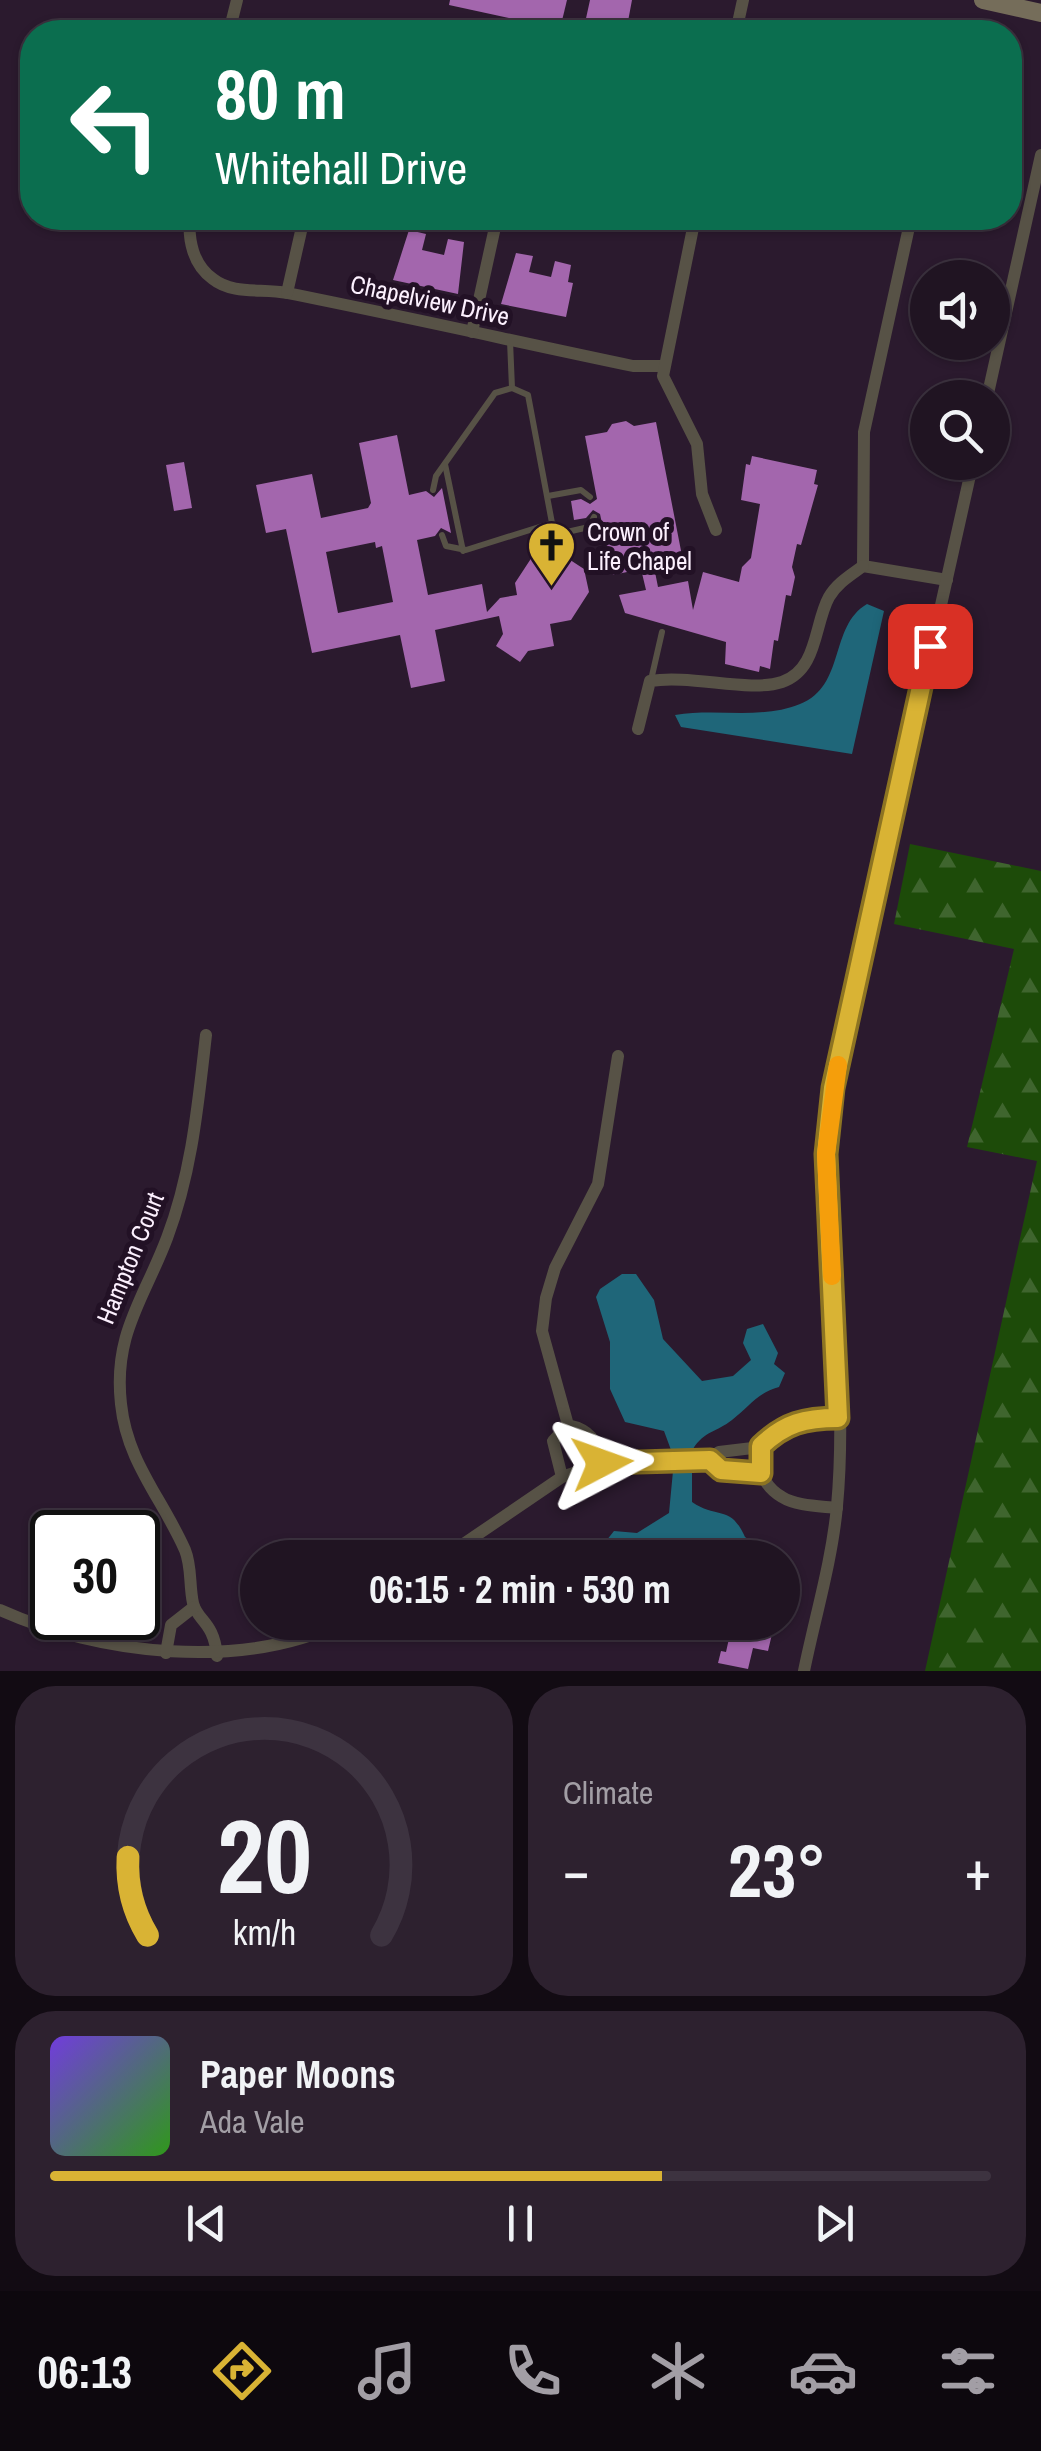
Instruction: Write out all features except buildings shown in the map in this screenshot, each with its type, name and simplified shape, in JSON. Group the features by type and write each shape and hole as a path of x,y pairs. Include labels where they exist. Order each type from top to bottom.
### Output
{"main road":[{"path":"983,0 1041,12"}],"street":[{"path":"991,380 1041,155"},
{"name":"Chapelview Drive","path":"190,230 198,261 209,277 228,287 287,293 633,366 663,366"},
{"path":"287,293 301,230"},
{"path":"472,332 494,230"},
{"path":"692,230 663,366 666,385 697,444 702,494 716,530"},
{"path":"864,566 864,432 907,230"},
{"path":"804,1671 837,1508 838,1418 826,1154 833,1088 969,480"},
{"path":"638,729 650,682 674,677 771,684 791,678 807,660 831,593 864,566 946,580"},
{"name":"Hampton Court","path":"206,1035 192,1155 167,1238 122,1338 119,1356 124,1432 136,1464 185,1551 194,1607 214,1632 216,1656"},
{"path":"568,1425 542,1330 546,1298 555,1268 598,1184 618,1056"},
{"path":"469,1540 562,1477 602,1463 710,1460 719,1452 761,1446 782,1427 811,1418 838,1418"},
{"path":"568,1425 584,1429 595,1438 602,1463"},
{"path":"562,1477 553,1441 568,1425"},
{"path":"761,1446 761,1473 782,1498 837,1508"},
{"path":"710,1460 721,1470 761,1473"},
{"path":"166,1653 171,1625 194,1607"},
{"path":"0,1610 82,1643 166,1653 216,1656 260,1652 293,1640"}],"lane":[{"path":"510,340 507,360 512,388"},
{"path":"433,490 445,464 494,393 512,388 528,395 552,523"},
{"path":"445,464 462,551"},
{"path":"548,496 581,490 590,497"},
{"path":"442,534 446,546 462,551 552,523 567,532 590,527 594,517"},
{"path":"650,682 662,632"}],"green space":[{"path":"910,844 1041,871 1041,1671 925,1671 1037,1161 967,1147 1014,949 894,924"}],"water":[{"path":"867,604 884,611 852,754 681,727 675,715 785,709 815,695 825,684 847,626"},
{"path":"622,1274 636,1274 654,1300 663,1339 702,1381 733,1376 751,1360 743,1343 747,1329 763,1324 778,1353 774,1364 785,1373 779,1387 759,1397 693,1449 671,1450 664,1431 625,1422 610,1389 610,1342 596,1297 600,1289"},
{"path":"673,1471 692,1471 692,1502 729,1516 749,1540 607,1540 614,1531 637,1533 669,1513"}],"slow traffic":[{"path":"832,1276 826,1154 838,1065"}],"place":[{"name":"Crown of Life Chapel","path":"552,588"}],"route":[{"path":"602,1463 626,1459 710,1460 721,1470 761,1473 761,1446 782,1427 811,1418 838,1418 826,1154 833,1088 930,646"}]}
